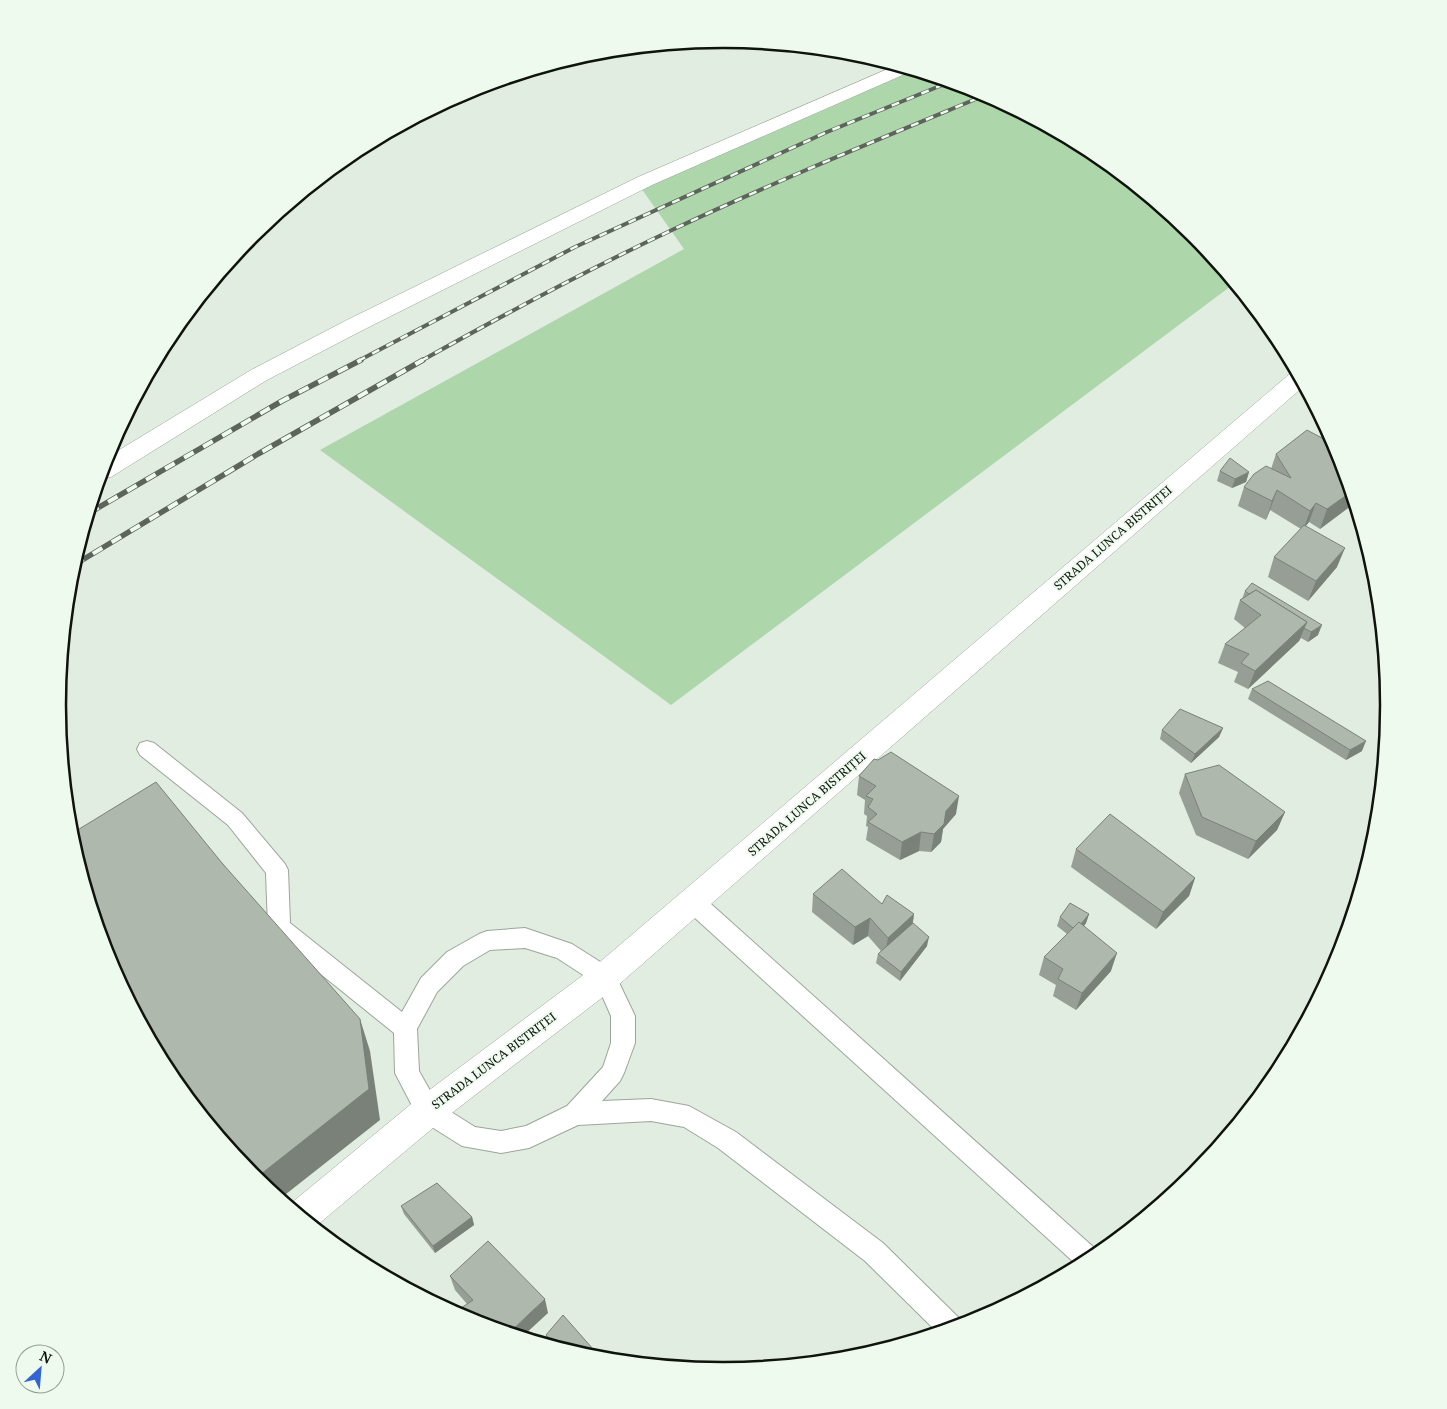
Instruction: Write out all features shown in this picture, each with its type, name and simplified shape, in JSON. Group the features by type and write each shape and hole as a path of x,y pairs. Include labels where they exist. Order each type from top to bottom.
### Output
{"street":[{"path":"112,465 259,376 355,325 645,181 898,71"},
{"name":"STRADA LUNCA BISTRIȚEI","path":"307,1212 428,1111 605,977 1295,381"}],"lane":[{"path":"147,749 235,819 276,870 279,928 405,1028"},
{"path":"693,902 1084,1254"},
{"path":"525,938 564,951 605,977 623,1016 623,1043 612,1073 576,1114 529,1137 501,1142 471,1138 428,1111 407,1073 405,1028 429,985 455,959 487,942 525,938"},
{"path":"576,1114 651,1110 689,1117 727,1140 874,1252 946,1323"}],"green space":[{"path":"906,73 935,82 1014,115 1089,158 1123,183 1188,240 1230,287 671,705 320,450 684,249 641,188 826,102"}],"building":[{"path":"1307,430 1323,437 1347,495 1327,509 1316,503 1310,511 1277,490 1272,501 1244,487 1254,474 1266,466 1291,478 1276,454"},
{"path":"1230,458 1249,472 1235,479 1220,471"},
{"path":"1304,525 1345,548 1316,581 1274,557"},
{"path":"1252,583 1322,625 1311,632 1304,628 1307,622 1256,590 1249,594 1245,591"},
{"path":"1256,590 1307,622 1255,671 1241,663 1249,654 1225,644 1261,615 1240,600"},
{"path":"1268,681 1366,741 1350,750 1252,689"},
{"path":"1180,709 1223,728 1195,754 1162,730"},
{"path":"891,752 959,796 946,811 944,824 934,834 921,832 902,842 868,822 877,814 868,807 873,799 866,796 876,786 859,776 874,759 878,760"},
{"path":"1219,765 1285,812 1256,841 1202,817 1185,774"},
{"path":"156,782 222,863 360,1019 369,1089 263,1173 230,1138 177,1070 134,995 101,916 78,829"},
{"path":"1110,814 1195,878 1163,912 1076,849"},
{"path":"842,869 882,904 887,895 914,914 888,938 870,918 855,927 813,894"},
{"path":"1070,903 1089,914 1081,924 1079,922 1073,928 1060,917"},
{"path":"1079,922 1117,953 1082,993 1058,979 1063,969 1044,957"},
{"path":"913,923 929,937 901,972 878,954"},
{"path":"437,1183 472,1217 433,1246 401,1206"},
{"path":"488,1241 545,1299 515,1328 463,1307 473,1300 450,1276"},
{"path":"563,1315 593,1348 553,1339 546,1335"}],"railway":[{"path":"358,361 575,247 827,132 942,85"},
{"path":"421,361 545,293 672,230 790,177 977,99"},
{"path":"96,509 282,401 361,360"},
{"path":"83,560 258,454 423,360"}]}
